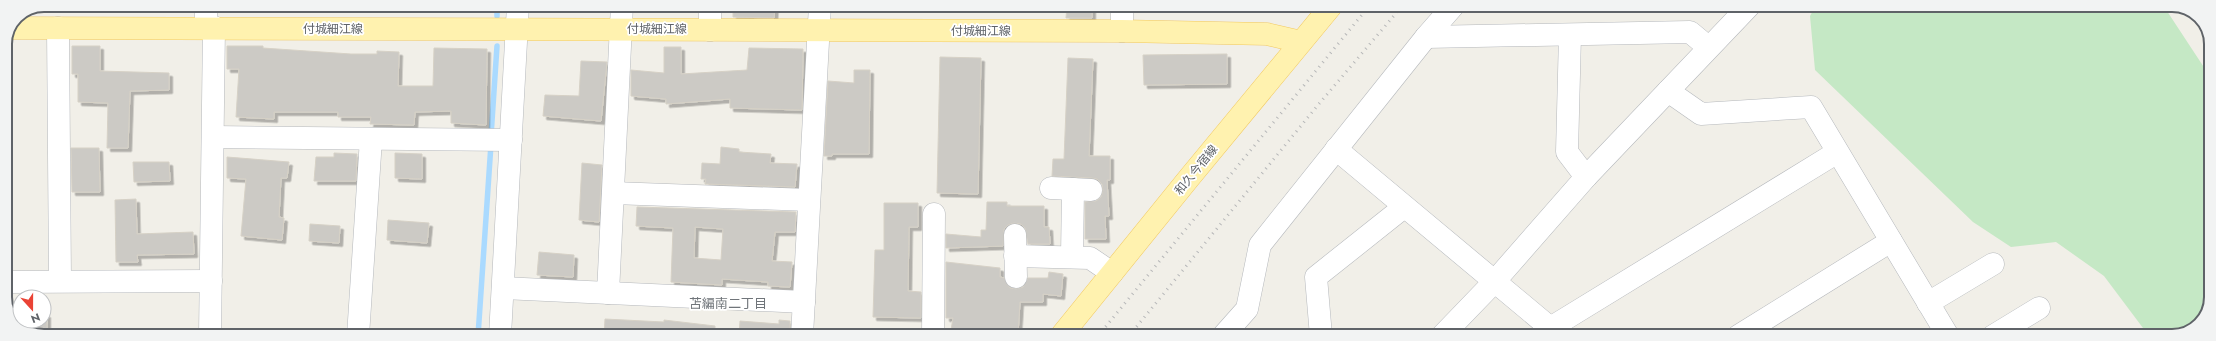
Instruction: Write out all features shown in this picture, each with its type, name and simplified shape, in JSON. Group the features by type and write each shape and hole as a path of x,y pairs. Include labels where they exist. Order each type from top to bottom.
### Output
{"main road":[{"name":"和久今宿線","path":"1067,329 1326,12"},
{"name":"付城細江線","path":"16,28 1122,31 1267,34 1301,42"}],"street":[{"path":"207,12 210,28 213,137 210,329"},
{"path":"500,329 518,12"},
{"path":"608,293 623,29 622,12"},
{"path":"710,12 710,30"},
{"path":"802,329 820,12"},
{"path":"1122,12 1122,31"},
{"path":"1229,329 1247,309 1260,245 1426,37 1448,12"},
{"path":"1449,329 1494,282 1586,178 1708,47 1743,12"},
{"path":"58,28 60,281"},
{"path":"1426,37 1690,32 1708,47"},
{"path":"1570,35 1567,152 1586,178"},
{"path":"1668,90 1701,114 1811,107 1836,153 1943,329"},
{"path":"213,137 511,140"},
{"path":"358,329 371,139"},
{"path":"1336,149 1552,329"},
{"path":"1561,329 1836,153"},
{"path":"1051,188 1082,189 1072,257"},
{"path":"613,193 809,200"},
{"path":"1320,329 1316,277 1404,207"},
{"path":"934,214 934,329"},
{"path":"1749,329 1891,241"},
{"path":"1015,256 1090,258 1112,273"},
{"path":"1928,303 1993,264"},
{"path":"12,282 211,281"},
{"path":"503,288 804,302"},
{"path":"2004,329 2039,308"}],"green space":[{"path":"1812,12 2168,12 2204,67 2204,301 2201,311 2197,317 2190,324 2184,327 2172,329 2144,329 2104,276 2056,242 2011,247 1973,222 1815,70 1810,16"}],"building":[{"path":"733,12 774,12 774,18 733,17"},
{"path":"1066,12 1092,12 1092,18 1066,18"},
{"path":"72,46 100,46 100,71 169,73 169,90 130,91 128,148 107,148 108,103 78,102 78,74 72,74"},
{"path":"227,46 263,46 263,48 351,54 377,54 377,51 399,52 398,86 433,86 434,48 487,49 486,125 451,123 451,111 415,112 414,125 370,124 371,117 338,117 338,112 274,112 274,119 236,117 239,69 227,69"},
{"path":"664,47 681,47 681,74 747,70 749,48 803,49 802,110 730,108 730,99 666,104 666,99 631,96 631,70 664,73"},
{"path":"1227,54 1227,84 1144,85 1143,55"},
{"path":"940,57 981,58 978,194 937,193"},
{"path":"1068,58 1093,59 1089,156 1110,156 1110,180 1107,180 1109,216 1105,216 1106,239 1085,239 1085,202 1096,201 1101,197 1103,190 1102,184 1097,179 1092,178 1052,176 1053,159 1064,159"},
{"path":"581,61 607,62 601,121 543,116 545,95 579,96"},
{"path":"854,70 870,70 869,154 832,154 832,156 824,156 828,81 854,83"},
{"path":"721,147 739,149 739,152 771,154 770,163 797,164 795,187 705,184 706,179 701,179 702,163 720,164"},
{"path":"71,148 99,148 100,192 72,192"},
{"path":"334,153 357,154 356,181 314,181 316,157 334,157"},
{"path":"395,153 422,154 422,179 395,178"},
{"path":"227,157 289,162 287,178 281,178 279,217 284,218 282,240 241,236 246,179 227,178"},
{"path":"133,162 169,162 170,181 134,182"},
{"path":"582,163 602,165 599,222 579,220"},
{"path":"136,199 137,234 193,232 194,254 137,255 138,262 116,262 115,200"},
{"path":"987,202 1007,202 1007,206 1044,206 1044,227 1049,227 1050,244 1028,244 1025,228 1021,224 1014,223 1008,225 1004,229 1003,246 946,248 946,234 981,237 981,230 986,230"},
{"path":"884,203 918,203 918,227 909,227 908,291 921,292 921,318 873,317 875,250 884,250"},
{"path":"637,207 796,212 795,232 775,232 772,261 792,262 790,287 768,286 768,282 722,279 722,285 671,282 673,228 636,226","holes":["695,227 723,229 721,260 694,258"]},
{"path":"388,220 429,223 427,243 387,240"},
{"path":"310,224 340,226 339,243 309,241"},
{"path":"539,252 574,255 573,277 537,275"},
{"path":"946,262 1000,268 1000,277 1004,278 1010,288 1016,289 1023,287 1028,278 1048,278 1049,272 1063,274 1061,296 1043,294 1043,302 1020,302 1018,329 951,329 953,318 946,318"},
{"path":"605,319 664,322 664,320 715,326 715,329 604,329"},
{"path":"779,320 790,321 790,329 739,329 740,321 779,324"}],"waterway":[{"path":"491,136 497,46"},
{"path":"478,329 491,144"}],"railway":[{"path":"1104,329 1364,12"},
{"path":"1135,329 1318,105 1397,12"}],"district":[{"name":"苫編南二丁目","path":"728,303"}]}
